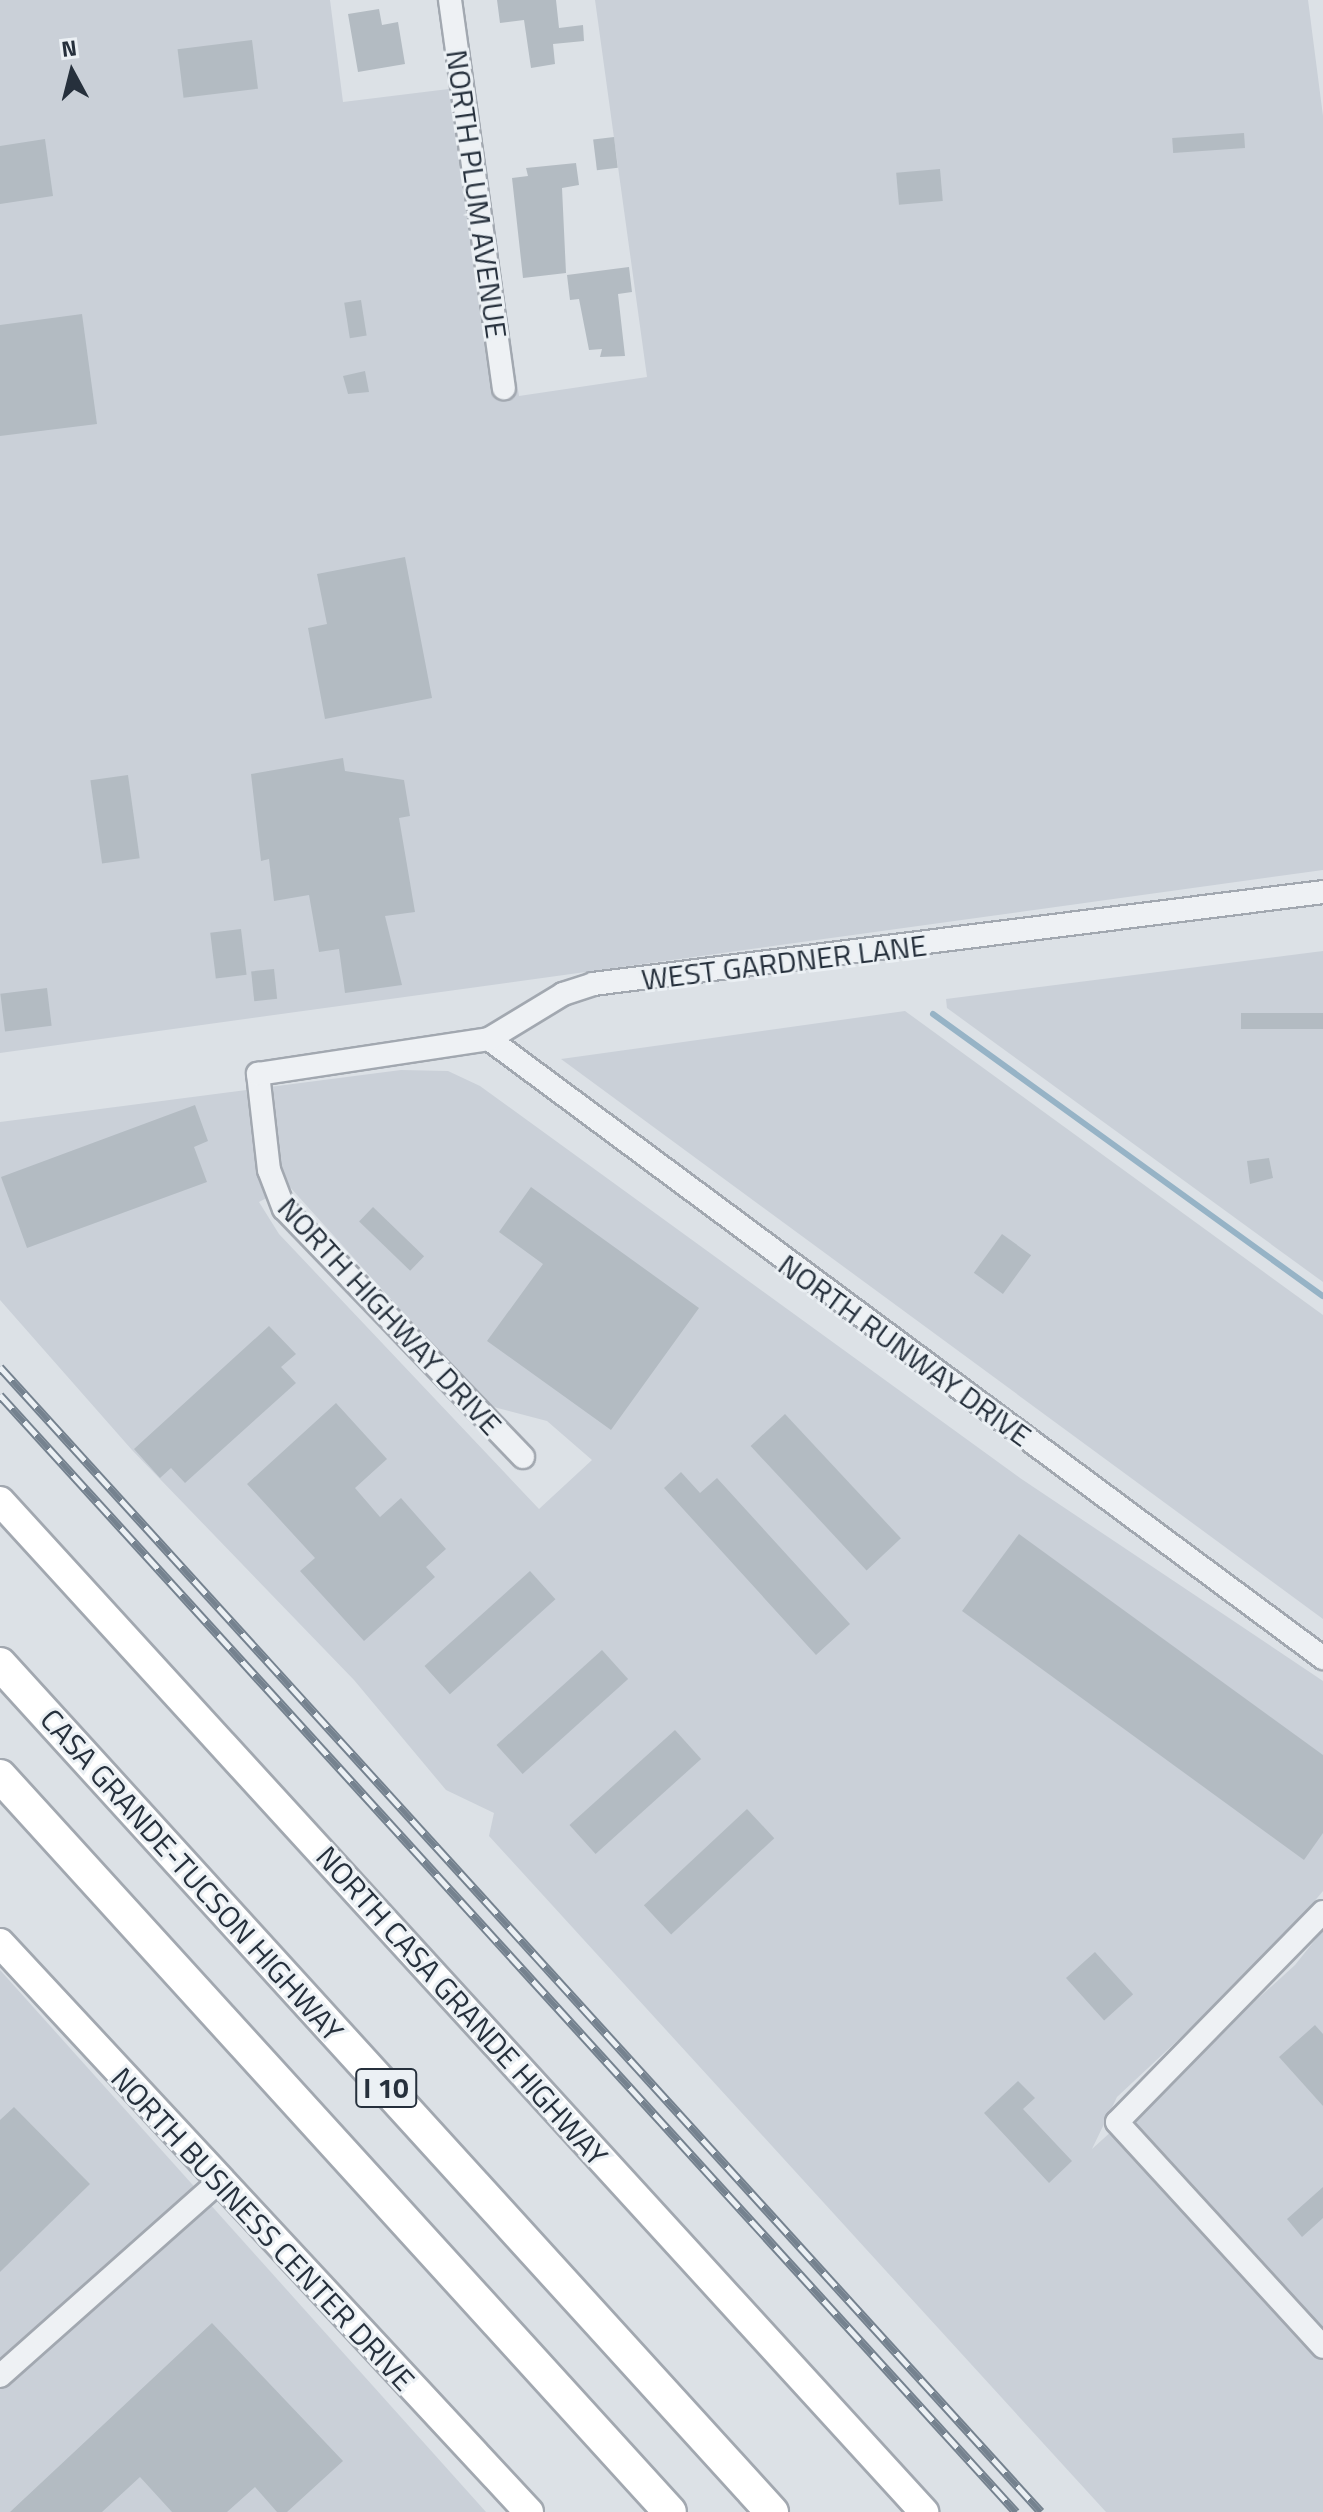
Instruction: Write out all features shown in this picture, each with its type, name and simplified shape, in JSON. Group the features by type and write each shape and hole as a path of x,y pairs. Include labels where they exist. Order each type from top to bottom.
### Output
{"highway":[{"name":"CASA GRANDE-TUCSON HIGHWAY","path":"0,1664 772,2512"},
{"name":"I 10","path":"0,1776 670,2512"}],"main road":[{"name":"NORTH CASA GRANDE HIGHWAY","path":"0,1501 924,2512"},
{"name":"NORTH BUSINESS CENTER DRIVE","path":"0,1943 217,2183 529,2512"}],"street":[{"name":"NORTH PLUM AVENUE","path":"450,0 504,388"},
{"name":"WEST GARDNER LANE","path":"258,1074 489,1039 563,994 593,984 1323,892"},
{"name":"NORTH RUNWAY DRIVE","path":"489,1039 1323,1658"},
{"name":"NORTH HIGHWAY DRIVE","path":"258,1074 269,1170 284,1209 523,1457"},
{"path":"1323,1912 1117,2122 1323,2347"},
{"path":"0,2376 217,2183"}],"shaded area":[{"path":"0,0 330,0 343,102 473,86 519,396 647,377 595,0 1308,0 1323,116 1323,870 0,1053"},
{"path":"1323,951 1323,1282 947,1008 946,999"},
{"path":"905,1011 1323,1315 1323,1619 561,1059"},
{"path":"401,1070 448,1071 480,1086 1020,1478 1323,1681 1323,1891 1271,1953 1117,2097 1092,2149 1295,1965 1323,1930 1323,2512 1106,2512 489,1836 494,1813 446,1790 354,1680 132,1450 0,1300 0,1122","holes":["289,1186 486,1405 547,1421 592,1460 539,1509 279,1234 259,1202"]},
{"path":"0,1970 486,2512 0,2512"}],"building":[{"path":"497,0 556,0 559,28 583,25 584,41 553,44 555,64 531,68 524,20 500,23"},
{"path":"379,9 382,25 398,22 405,64 358,72 348,14"},
{"path":"252,40 258,89 184,98 178,49"},
{"path":"1244,133 1245,148 1173,153 1172,138"},
{"path":"614,137 618,168 597,170 593,140"},
{"path":"45,139 53,196 0,204 0,146"},
{"path":"576,163 579,185 562,188 566,273 523,278 512,178 528,176 526,168"},
{"path":"940,169 943,201 899,205 896,173"},
{"path":"629,267 632,292 618,294 625,356 600,357 602,349 589,350 579,299 570,300 567,275"},
{"path":"361,300 367,336 350,338 344,303"},
{"path":"82,314 97,424 0,436 0,325"},
{"path":"365,371 369,392 348,394 343,376"},
{"path":"405,557 432,698 325,719 308,628 327,624 317,574"},
{"path":"343,758 345,771 404,780 410,816 399,818 415,912 385,916 402,985 345,993 339,949 319,952 309,895 274,901 269,859 261,861 251,774"},
{"path":"128,775 140,858 102,863 90,780"},
{"path":"241,929 247,975 216,978 210,933"},
{"path":"274,969 277,999 254,1001 251,971"},
{"path":"47,988 52,1026 5,1031 0,994"},
{"path":"1241,1013 1323,1013 1323,1029 1241,1029"},
{"path":"195,1105 208,1141 194,1147 207,1182 27,1248 1,1177"},
{"path":"1269,1158 1273,1178 1250,1184 1247,1161"},
{"path":"531,1187 699,1308 611,1430 487,1341 543,1264 499,1232"},
{"path":"373,1207 424,1256 410,1271 359,1221"},
{"path":"1002,1234 1031,1255 1003,1294 974,1273"},
{"path":"269,1326 296,1354 281,1367 296,1383 185,1483 171,1468 160,1478 134,1449"},
{"path":"336,1403 387,1459 355,1488 380,1517 401,1498 446,1549 426,1567 435,1577 364,1641 300,1571 315,1558 247,1484"},
{"path":"785,1414 901,1538 867,1570 751,1446"},
{"path":"681,1472 700,1493 717,1478 850,1624 816,1655 664,1488"},
{"path":"1019,1534 1323,1755 1323,1833 1304,1860 962,1611"},
{"path":"530,1571 555,1599 450,1694 424,1666"},
{"path":"602,1650 628,1679 523,1774 496,1745"},
{"path":"675,1730 701,1759 596,1854 569,1825"},
{"path":"747,1809 774,1838 671,1934 644,1905"},
{"path":"1095,1952 1133,1994 1104,2020 1066,1978"},
{"path":"1315,2025 1323,2034 1323,2106 1279,2057"},
{"path":"1018,2081 1035,2098 1023,2109 1072,2161 1049,2183 984,2113"},
{"path":"14,2107 90,2184 0,2272 0,2120"},
{"path":"1323,2187 1323,2218 1302,2237 1287,2219"},
{"path":"212,2323 343,2461 287,2512 277,2512 255,2487 227,2512 172,2512 140,2477 102,2512 10,2512"}],"waterway":[{"path":"933,1014 1323,1296"}],"railway":[{"path":"0,1367 1041,2512"},
{"path":"0,1395 1016,2512"}]}
